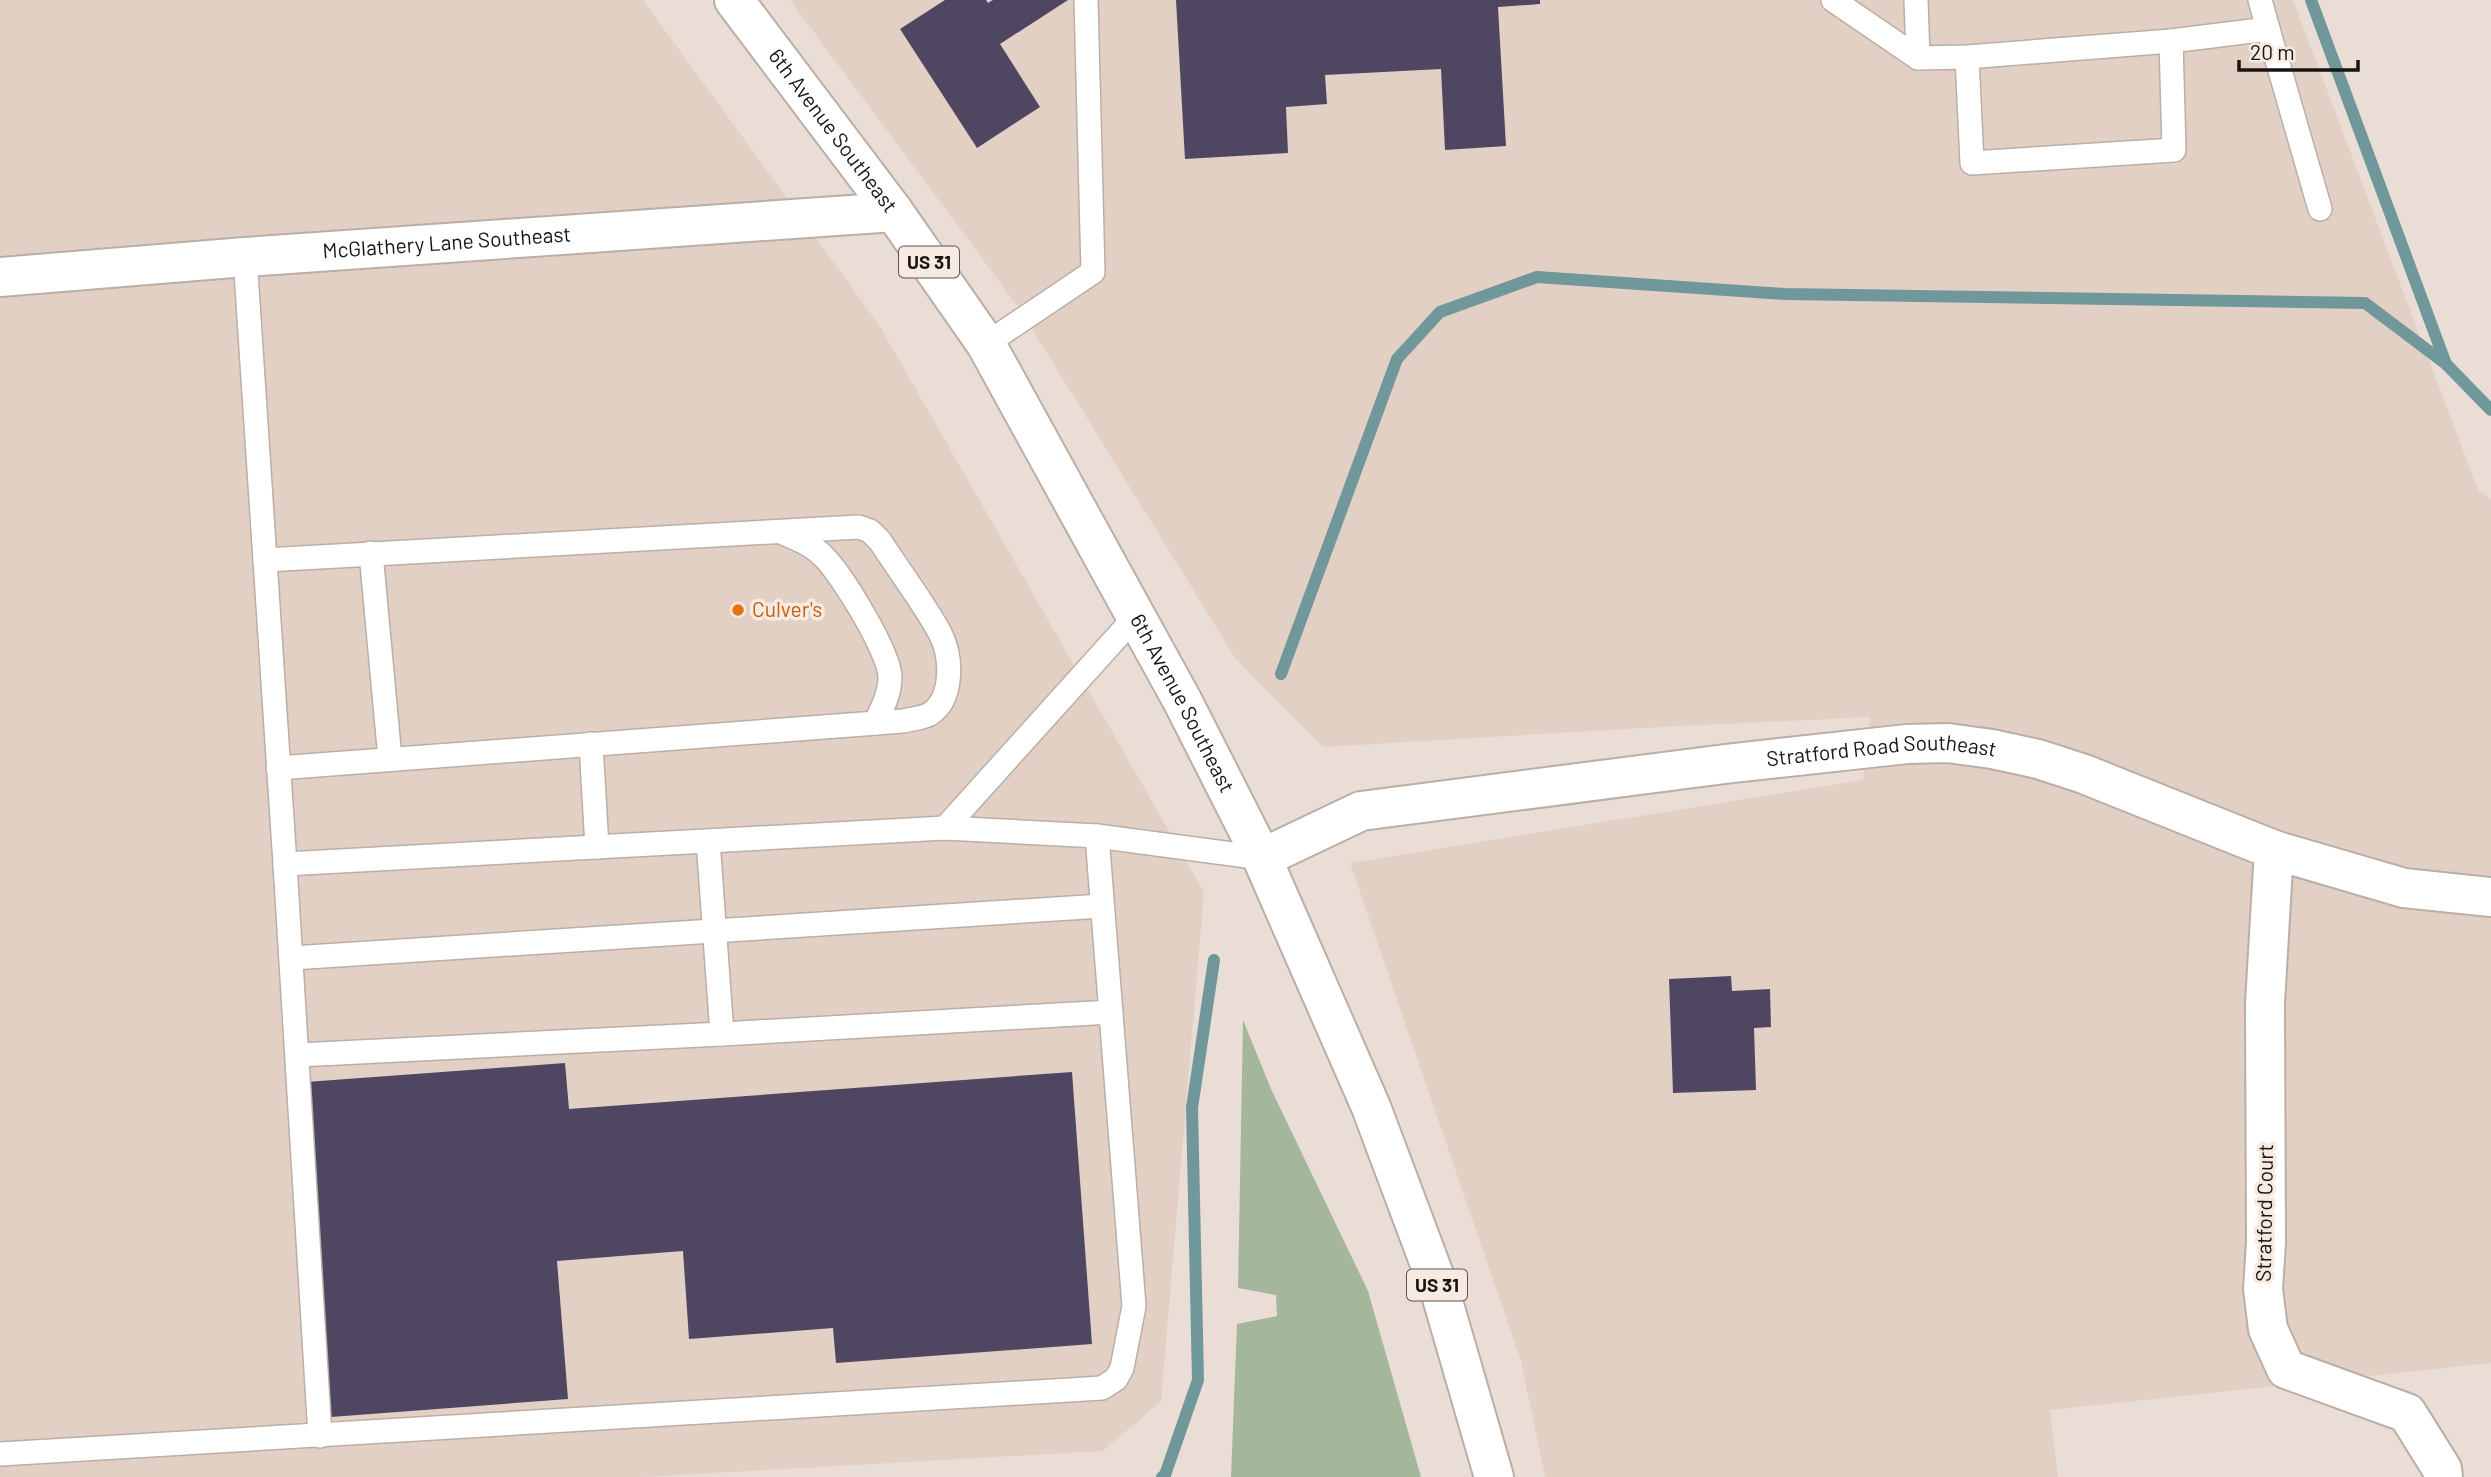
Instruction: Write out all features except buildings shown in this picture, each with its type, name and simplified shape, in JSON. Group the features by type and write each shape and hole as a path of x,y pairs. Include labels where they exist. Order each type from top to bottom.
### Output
{"street":[{"name":"6th Avenue Southeast","path":"734,0 894,212 986,344 1183,702 1262,858 1371,1107 1440,1291 1494,1477"},
{"name":"McGlathery Lane Southeast","path":"0,277 245,257 894,212"},
{"name":"Stratford Road Southeast","path":"1262,858 1361,811 1725,764 1908,744 1948,743 1992,749 2084,774 2274,850 2404,888 2491,897"},
{"name":"Stratford Court","path":"2274,850 2265,1003 2266,1242 2263,1289 2268,1329 2286,1368 2407,1413 2442,1469 2443,1477"}],"lane":[{"path":"986,344 1093,272 1086,0"},
{"path":"1833,0 1918,58 1967,57 2171,41 2269,29"},
{"path":"1916,0 1918,58"},
{"path":"2260,0 2320,209"},
{"path":"1967,57 1972,163 2174,150 2171,41"},
{"path":"245,257 292,958 320,1436"},
{"path":"265,559 859,527 870,531 880,541 941,635 948,663 948,685 940,704 929,715 903,721 278,768"},
{"path":"777,530 822,554 878,640 887,658 890,677 886,699 875,723"},
{"path":"371,553 390,759"},
{"path":"945,828 1136,616"},
{"path":"591,744 597,847"},
{"path":"285,864 945,828 1097,836 1262,858"},
{"path":"0,1454 1102,1388 1116,1379 1122,1368 1134,1306 1097,836"},
{"path":"708,841 722,1034"},
{"path":"292,958 1102,906"},
{"path":"298,1055 1111,1012"}],"shaded area":[{"path":"0,0 643,0 879,325 1204,892 1161,1401 1103,1451 643,1477 0,1477"},
{"path":"790,0 2293,0 2478,490 2491,500 2491,1363 2050,1410 2058,1477 1545,1477 1521,1361 1350,863 1863,780 1870,717 1323,747 1236,659 1019,308"}],"green space":[{"path":"1243,1020 1271,1089 1368,1291 1421,1477 1231,1477 1237,1324 1277,1316 1276,1295 1238,1288"}],"waterway":[{"path":"2311,0 2446,364"},
{"path":"1281,674 1397,359 1440,312 1537,277 1785,294 2365,303 2446,364 2491,410"},
{"path":"1162,1477 1165,1475 1198,1380 1192,1108 1214,960"}],"place":[{"name":"Culver's","path":"738,610"}]}
